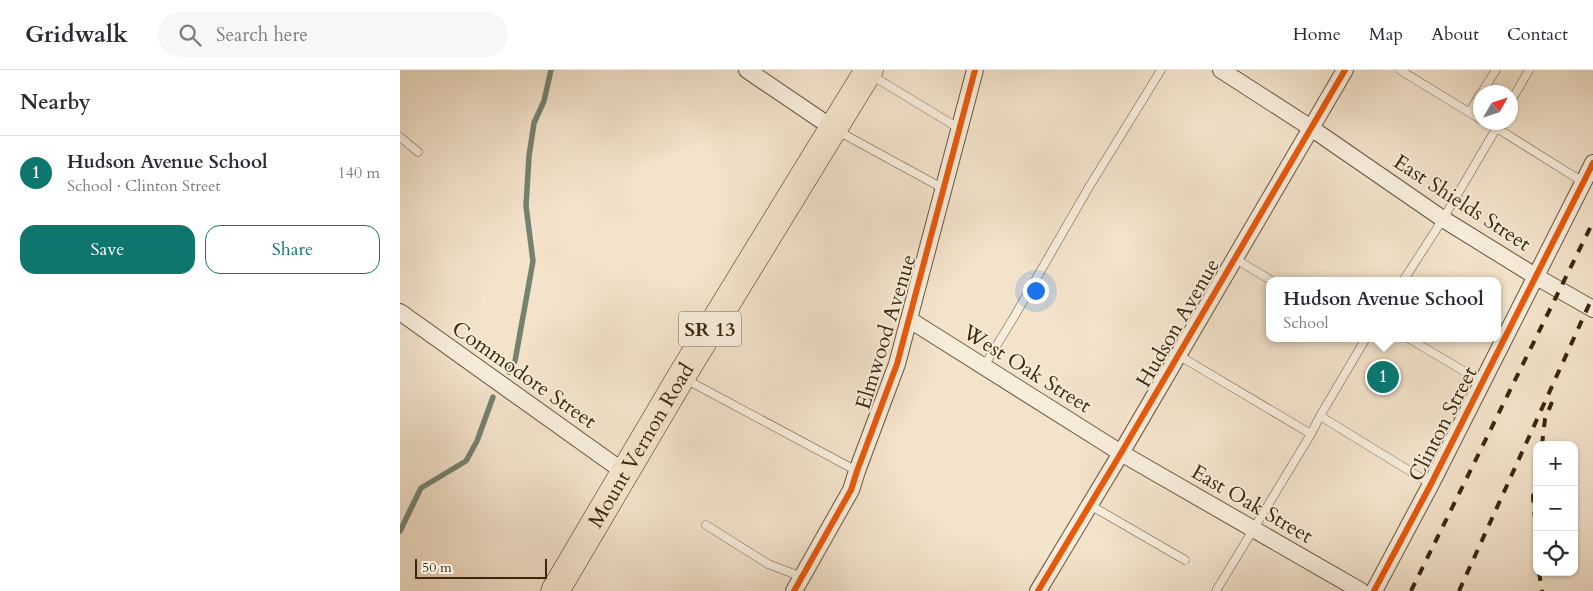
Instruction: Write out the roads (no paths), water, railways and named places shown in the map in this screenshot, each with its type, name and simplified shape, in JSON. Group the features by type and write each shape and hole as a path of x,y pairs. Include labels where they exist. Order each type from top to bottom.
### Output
{"highway":[{"name":"Mount Vernon Road","path":"555,591 681,377 868,71"}],"street":[{"path":"747,70 834,129"},
{"name":"Elmwood Avenue","path":"798,584 852,490 857,470 897,364 975,70"},
{"name":"East Shields Street","path":"1221,70 1311,128 1443,219 1535,276 1593,309"},
{"name":"Hudson Avenue","path":"1038,591 1345,70"},
{"name":"Clinton Street","path":"1374,591 1431,484 1593,163"},
{"name":"Commodore Street","path":"400,312 624,472"},
{"name":"West Oak Street","path":"910,320 1121,453"},
{"name":"East Oak Street","path":"1121,453 1361,591"}],"lane":[{"path":"984,367 1089,187 1161,70"},
{"path":"1400,70 1473,114"},
{"path":"1487,85 1496,70"},
{"path":"1518,89 1529,70"},
{"path":"868,71 960,129"},
{"path":"1470,112 1473,107"},
{"path":"834,129 944,189"},
{"path":"1406,277 1443,219 1495,130"},
{"path":"1505,130 1583,182"},
{"path":"400,138 418,152"},
{"path":"1234,258 1266,277"},
{"path":"1216,591 1311,434 1364,342"},
{"path":"1415,342 1482,382"},
{"path":"1178,355 1311,434"},
{"path":"681,377 857,470"},
{"path":"1320,416 1431,484"},
{"path":"1090,505 1184,560"},
{"path":"706,525 798,584"}],"waterway":[{"path":"509,372 515,361 533,261 526,206 529,156 534,123 544,101 551,70"},
{"path":"400,531 421,488 466,461 477,441 493,397"}],"railway":[{"path":"1411,591 1593,222"},
{"path":"1459,591 1593,296"},
{"path":"1542,441 1545,419 1552,402"},
{"path":"1535,486 1533,497 1536,531"},
{"path":"1540,576 1542,591"}],"place":[{"name":"Hudson Avenue School","path":"1383,377"}]}
